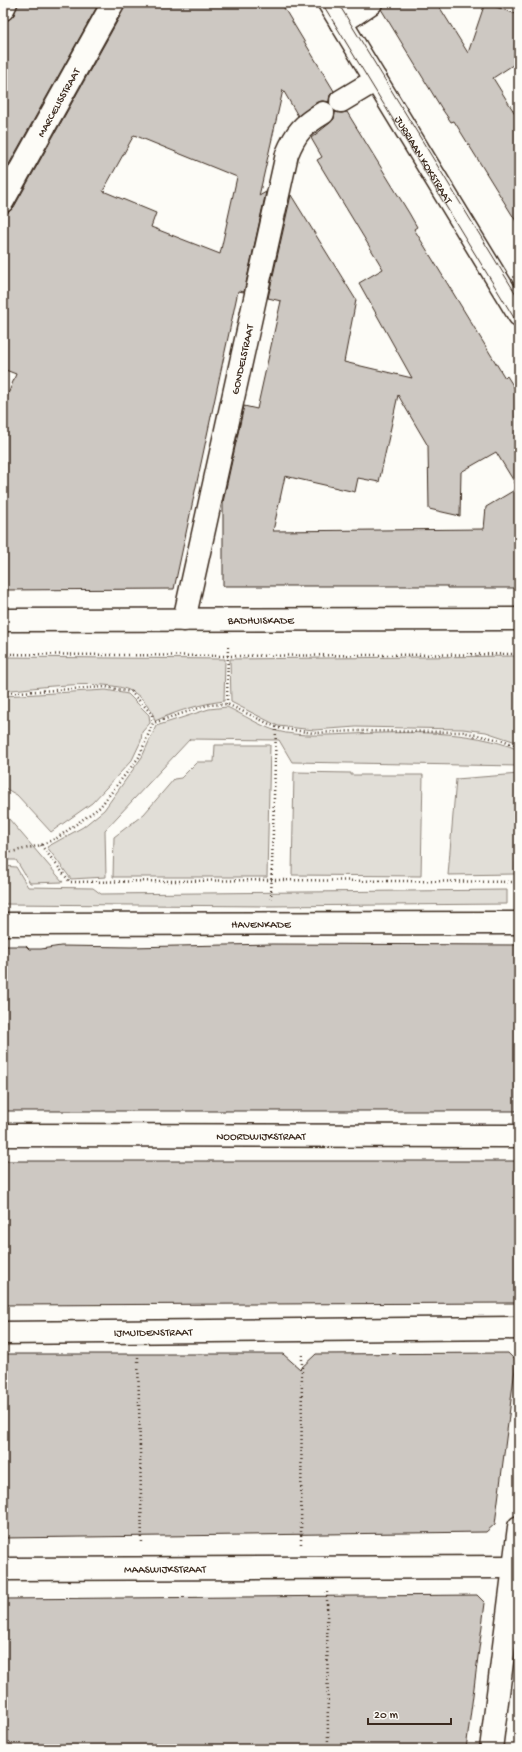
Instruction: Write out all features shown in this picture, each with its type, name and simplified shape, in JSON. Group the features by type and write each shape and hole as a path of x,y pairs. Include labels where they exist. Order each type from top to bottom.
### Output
{"street":[{"path":"3,9 6,3"},
{"name":"MARCELISSTRAAT","path":"3,201 113,3"},
{"name":"JURRIAAN KOKSTRAAT","path":"329,3 519,315"},
{"path":"341,23 370,3"},
{"name":"GONDELSTRAAT","path":"184,620 287,154 292,142 306,123 376,80"},
{"name":"BADHUISKADE","path":"3,620 519,619"},
{"name":"HAVENKADE","path":"3,924 519,923"},
{"name":"NOORDWIJKSTRAAT","path":"3,1135 519,1136"},
{"name":"IJMUIDENSTRAAT","path":"3,1333 519,1328"},
{"path":"491,1749 516,1567 519,1527"},
{"name":"MAASWIJKSTRAAT","path":"3,1569 516,1567"}],"path":[{"path":"227,704 228,620"},
{"path":"3,654 228,656 519,654"},
{"path":"3,693 106,687 131,692 152,714 153,723 138,757 100,807 57,838 41,845 3,854"},
{"path":"153,723 208,705 227,704 276,728 314,733 379,730 463,732 505,741 519,747"},
{"path":"271,891 276,728"},
{"path":"41,845 70,882 271,880 519,882"},
{"path":"301,1568 302,1330"},
{"name":"IJMUIDENSTRAAT","path":"138,1354 143,1568"},
{"path":"327,1568 328,1749"}],"shaded area":[{"path":"519,656 519,743 486,732 463,729 356,727 314,730 278,726 231,702 230,659"},
{"path":"3,657 225,659 224,701 189,708 155,721 152,712 143,700 135,693 120,687 87,684 3,691"},
{"path":"106,690 128,694 149,715 150,723 142,732 141,741 132,760 92,803 51,832 17,795 3,787 3,696"},
{"path":"227,707 271,729 286,733 325,735 438,733 480,738 519,750 519,766 292,762 279,740 190,739 105,830 106,877 71,879 47,847 83,827 104,810 142,757 156,726 209,709"},
{"path":"215,745 270,745 267,877 113,877 114,837 144,814 174,779 181,778 197,762 214,762"},
{"path":"294,772 351,773 351,775 423,775 421,876 292,875"},
{"path":"519,774 515,874 448,875 456,779"},
{"path":"3,812 63,882 30,883 16,860 3,860"},
{"path":"3,866 16,867 28,887 93,888 101,894 507,890 507,904 268,906 3,904"}],"building":[{"path":"18,3 99,3 3,175 3,26 6,21 14,15"},
{"path":"125,3 281,3 334,91 330,95 329,102 317,102 298,116 283,90 259,196 266,192 244,292 238,291 174,589 3,590 3,407 16,374 3,369 3,213 9,212 14,207 124,9","holes":["134,135 237,177 220,254 151,227 156,213 103,191"]},
{"path":"383,3 437,3 468,53 485,3 519,15 519,61 493,78 519,120 519,226 454,121 451,122 442,109 381,9"},
{"path":"335,112 347,112 409,213 417,227 414,229 505,378 507,376 519,395 519,588 447,588 447,586 223,586 223,502 244,406 257,409 281,301 268,298 291,195 356,300 344,362 412,378 359,283 383,269 317,160 322,157 311,138 334,119","holes":["398,395 428,446 429,509 460,516 461,472 496,452 518,488 486,507 484,529 273,531 285,476 355,492 358,478 379,482"]},
{"path":"272,944 519,945 519,1111 3,1111 3,946 26,946 29,949 41,949 61,946 131,947"},
{"path":"3,1161 519,1161 519,1303 3,1305"},
{"path":"508,1353 516,1361 495,1524 486,1532 3,1538 4,1354 283,1354 300,1369 316,1354"},
{"path":"477,1595 485,1603 466,1749 3,1749 3,1599"}],"tram line":[{"path":"322,3 519,326"},
{"path":"338,3 519,299"}]}
